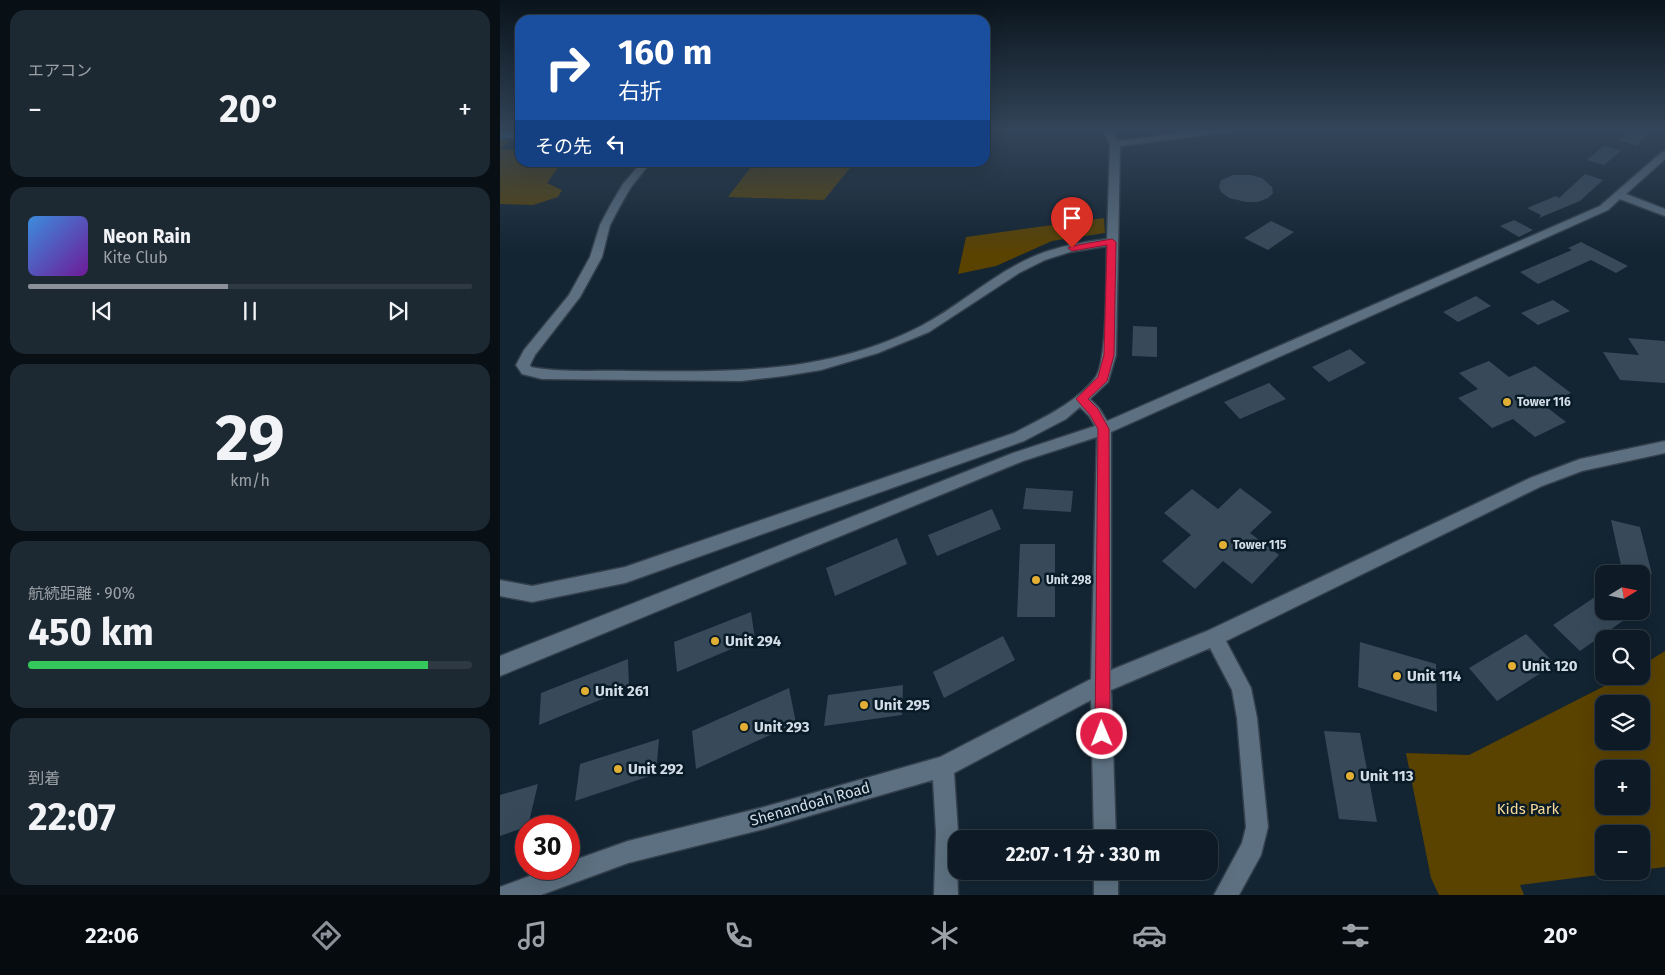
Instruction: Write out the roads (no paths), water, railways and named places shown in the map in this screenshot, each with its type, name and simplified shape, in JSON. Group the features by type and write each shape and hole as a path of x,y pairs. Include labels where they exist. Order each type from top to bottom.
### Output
{"street":[{"path":"640,171 627,186 605,225 596,256 574,297 528,353 523,365 527,371 552,374 733,376 767,374 805,368 873,350 937,324 1012,272 1033,261 1058,251 1112,242"},
{"path":"500,588 532,594 625,575 1019,436 1061,414 1103,379 1109,355 1114,171"},
{"path":"500,666 725,577 1018,457 1104,429 1604,208 1646,171"},
{"path":"1619,195 1665,213"},
{"path":"1081,399 1094,412 1104,429 1101,684 1105,830"},
{"name":"Shenandoah Road","path":"508,895 628,852 764,818 943,766 1101,684 1214,637 1536,482 1580,465 1665,448"},
{"path":"1214,637 1241,688 1247,718 1257,827 1253,847 1226,895"},
{"path":"943,766 947,832 946,895"},
{"path":"1106,880 1106,895"}],"place":[{"name":"Tower 116","path":"1507,402"},
{"name":"Tower 115","path":"1223,545"},
{"name":"Unit 298","path":"1036,580"},
{"name":"Unit 294","path":"715,641"},
{"name":"Unit 120","path":"1512,666"},
{"name":"Unit 114","path":"1397,676"},
{"name":"Unit 261","path":"585,691"},
{"name":"Unit 295","path":"864,705"},
{"name":"Unit 293","path":"744,727"},
{"name":"Unit 292","path":"618,769"},
{"name":"Unit 113","path":"1350,776"}],"park label":[{"name":"Kids Park","path":"1528,809"}]}
